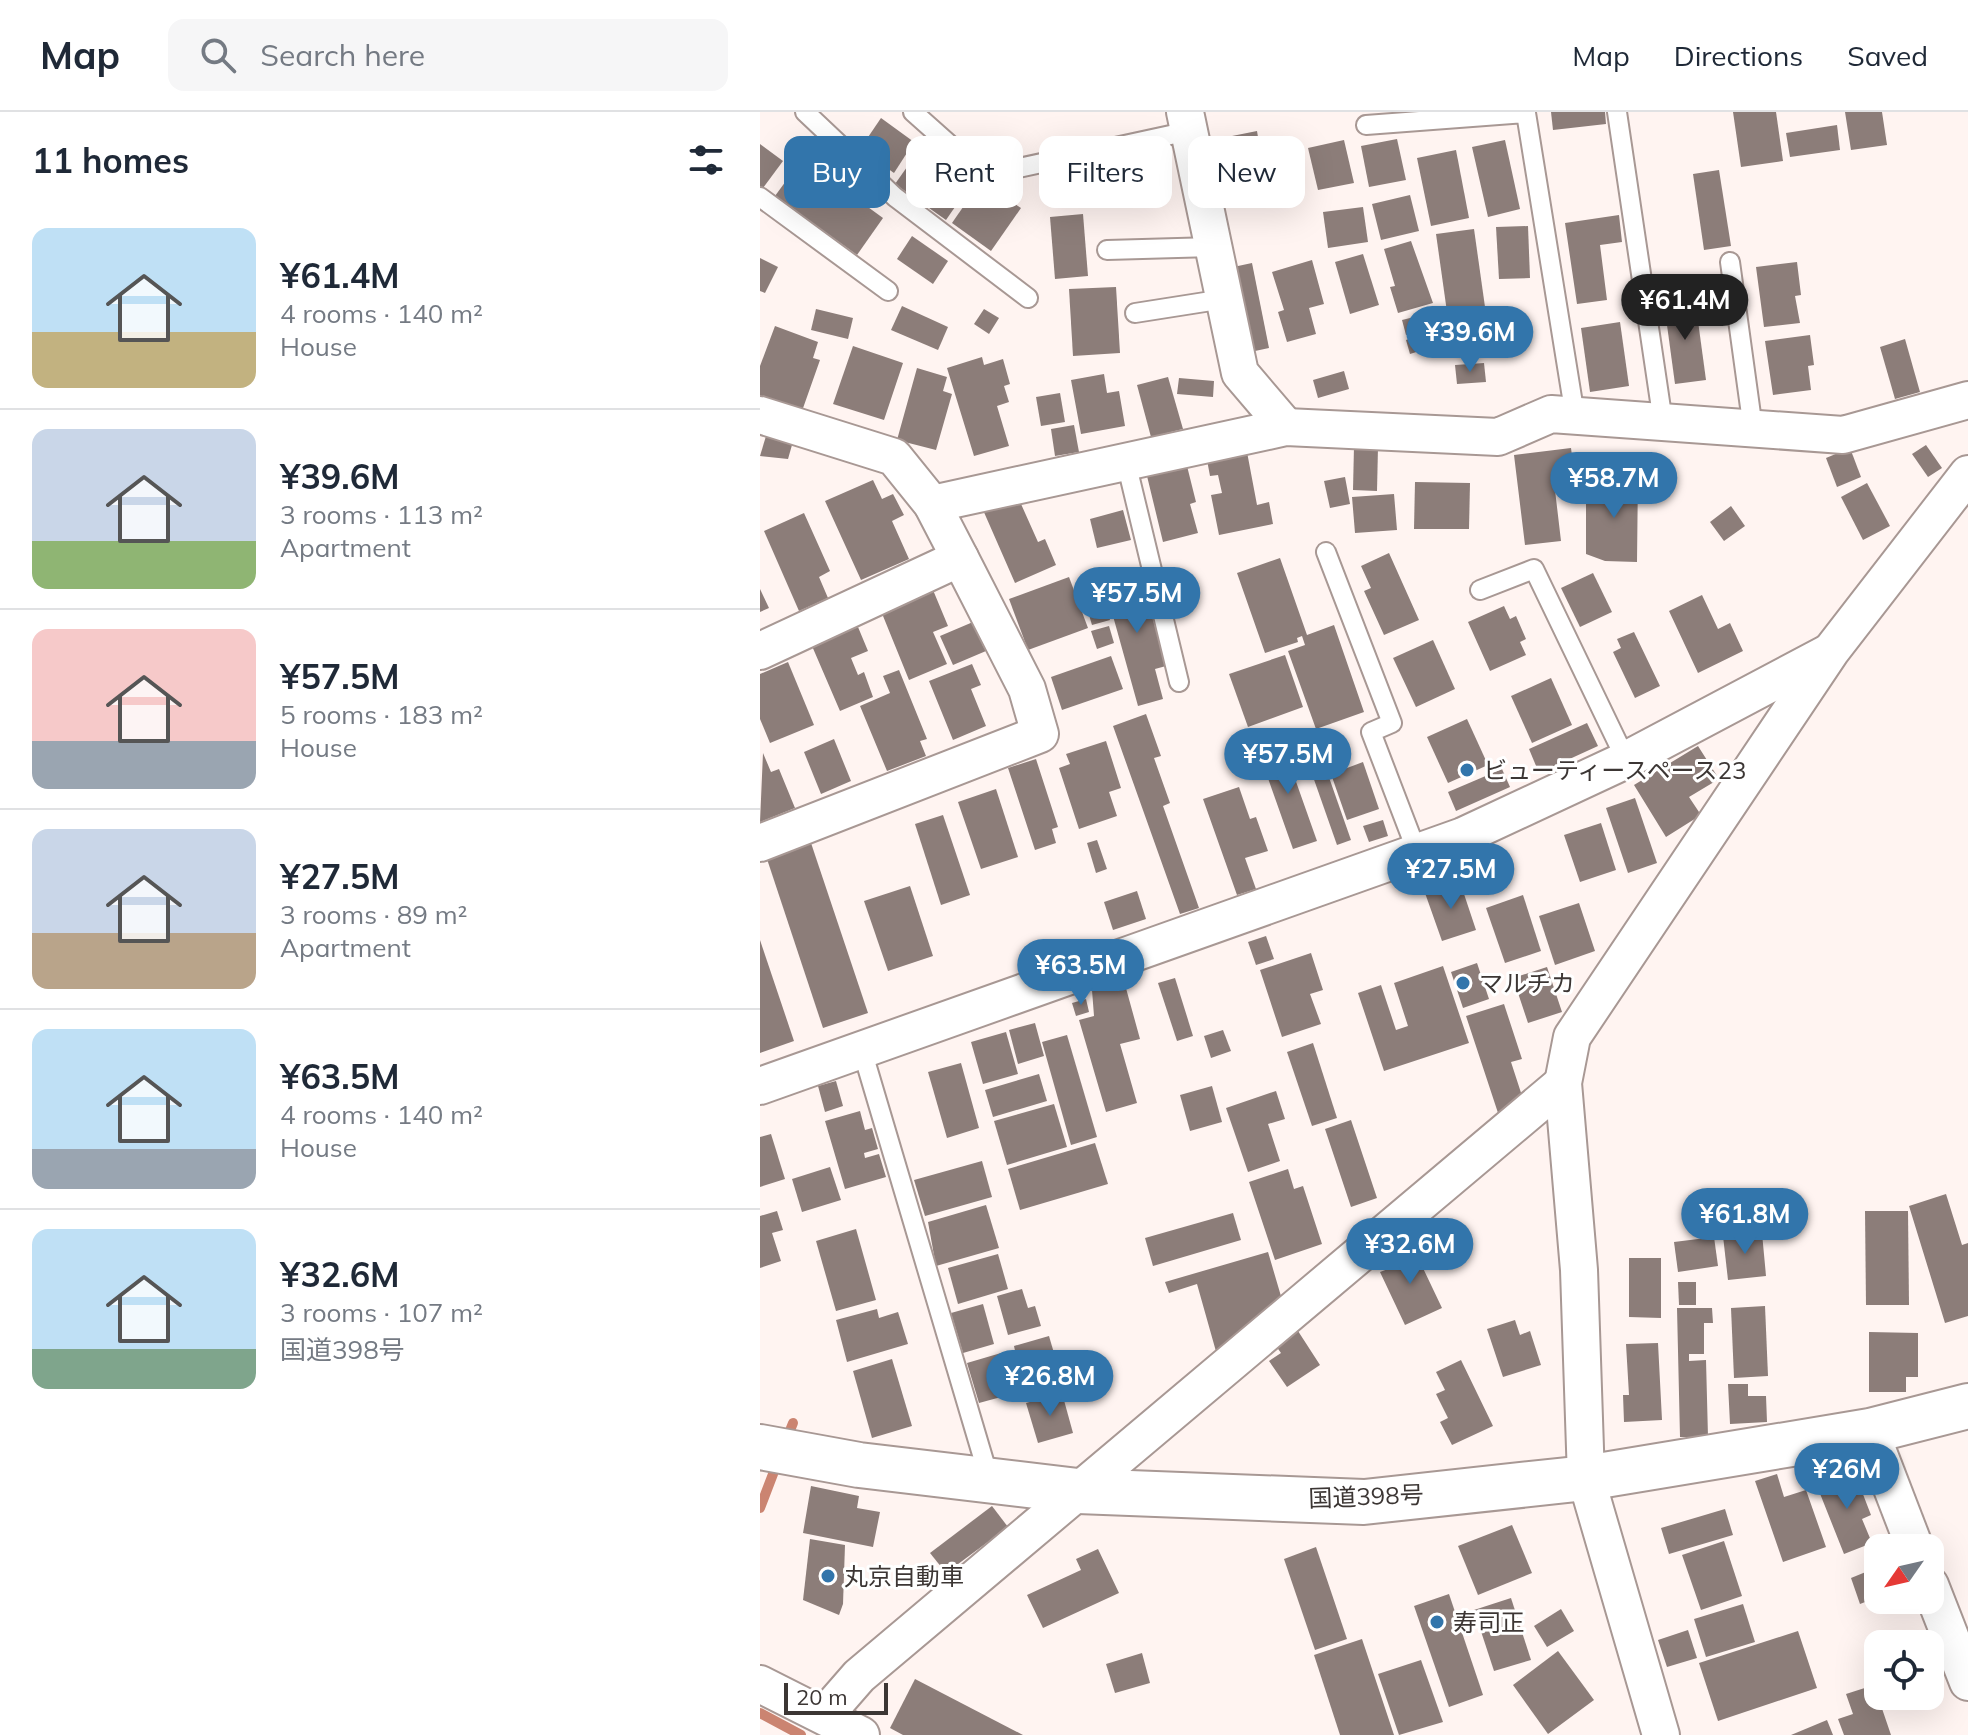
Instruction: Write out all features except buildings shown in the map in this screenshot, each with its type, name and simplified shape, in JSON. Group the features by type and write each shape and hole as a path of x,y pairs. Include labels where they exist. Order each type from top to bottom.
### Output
{"highway":[{"name":"国道398号","path":"774,1450 1078,1491 1364,1502 1586,1478 1870,1431 1968,1406"}],"street":[{"path":"1187,122 1240,373 1286,427"},
{"path":"932,504 1286,427 1498,437 1551,414 1843,435 1968,400"},
{"path":"760,415 894,457 932,504 1027,689 1040,734 760,843"},
{"path":"1661,1735 1586,1478 1579,1270 1563,1083 1572,1037 1831,651 1968,474"},
{"path":"760,651 960,558"},
{"path":"760,1086 1463,836 1626,760 1831,651"},
{"path":"825,1715 859,1676 1563,1083"},
{"path":"1870,1431 1910,1534"},
{"path":"1941,1614 1968,1682"},
{"path":"760,1684 861,1735"}],"lane":[{"path":"805,112 895,197 1028,298"},
{"path":"913,112 968,161 1005,171 1187,122"},
{"path":"1617,112 1663,422"},
{"path":"1366,125 1526,113 1575,416"},
{"path":"760,197 888,291"},
{"path":"1107,250 1213,247"},
{"path":"1730,262 1753,429"},
{"path":"1135,313 1224,299"},
{"path":"1126,462 1179,682"},
{"path":"1326,552 1392,723 1371,732 1417,852"},
{"path":"1480,590 1534,569 1626,760"},
{"path":"862,1050 990,1481"}],"waterway":[{"path":"785,1443 793,1423"},
{"path":"760,1508 778,1461"},
{"path":"760,1713 801,1735"}],"place":[{"name":"ビューティースペース23","path":"1467,770"},
{"name":"マルチカ","path":"1463,983"},
{"name":"丸京自動車","path":"828,1576"},
{"name":"寿司正","path":"1437,1622"}]}
